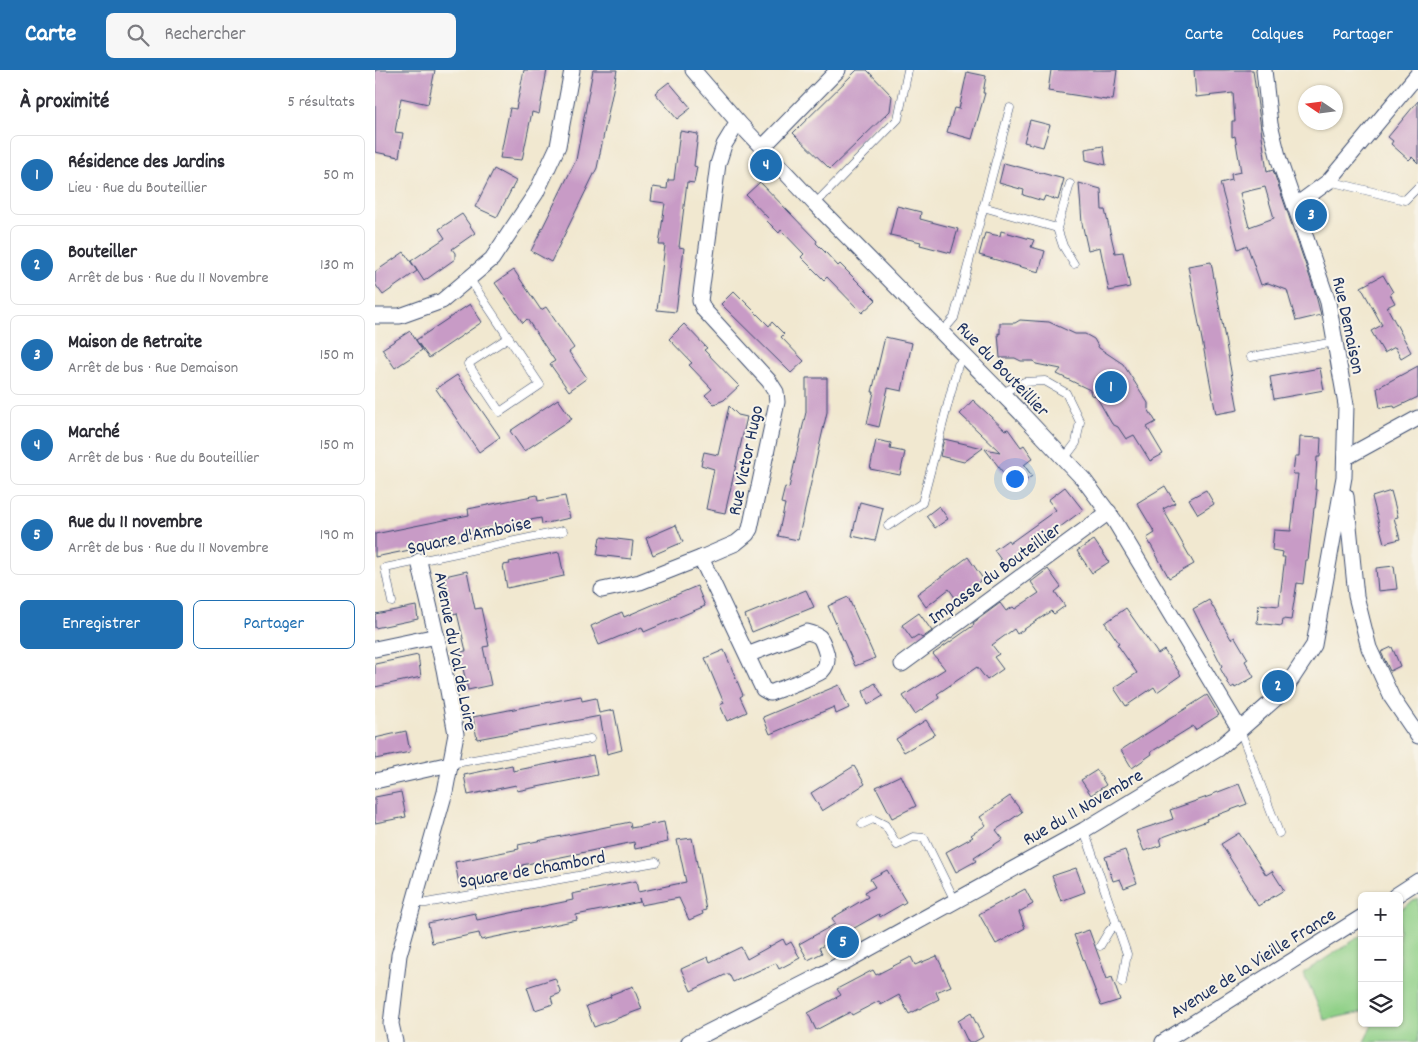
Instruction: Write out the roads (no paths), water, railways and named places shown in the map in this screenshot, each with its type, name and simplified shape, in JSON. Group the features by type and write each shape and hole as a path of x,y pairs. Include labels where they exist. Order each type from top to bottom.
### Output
{"street":[{"path":"375,316 400,316 443,300 492,259 536,193 558,146 572,70"},
{"name":"Rue du Bouteillier","path":"693,70 737,122 815,204 1084,480 1109,512 1240,730"},
{"path":"762,148 838,70"},
{"name":"Rue Demaison","path":"1264,70 1270,124 1279,160 1328,302 1346,405 1344,477"},
{"path":"1295,206 1329,181 1418,74"},
{"name":"Rue Victor Hugo","path":"602,590 640,582 701,558 736,543 750,529 777,402 776,392 769,381 704,310 700,301 718,164 737,122"},
{"path":"1345,458 1418,418"},
{"path":"1344,477 1357,596 1369,648 1392,698 1418,736"},
{"name":"Rue du 11 Novembre","path":"689,1042 821,975 1084,830 1218,749 1283,692 1315,644 1344,477"},
{"name":"Impasse du Bouteillier","path":"902,664 1003,592 1109,512"},
{"path":"701,558 763,689 770,693 822,672 827,663 827,654 821,638 807,632 747,655"},
{"name":"Avenue du Val de Loire","path":"395,1042 391,1024 399,955 445,792 456,734 437,636 419,561"},
{"path":"375,649 437,636"},
{"path":"375,781 450,764"},
{"path":"1402,892 1418,882"},
{"name":"Avenue de la Vieille France","path":"1163,1042 1358,920"}],"lane":[{"path":"815,204 898,118 908,70"},
{"path":"941,332 954,318 1010,108"},
{"path":"1329,181 1405,200 1418,187"},
{"path":"1070,184 1057,228 1063,246 1074,264"},
{"path":"983,207 1057,228"},
{"path":"469,278 509,337 540,385 500,412 467,364 509,337"},
{"path":"1251,357 1335,342"},
{"path":"888,526 922,503 958,365 965,356"},
{"path":"1001,393 1024,382 1045,381 1066,393 1080,422 1076,443 1064,459"},
{"name":"Square d'Amboise","path":"392,602 385,568 563,531"},
{"path":"1240,730 1279,833"},
{"path":"450,764 590,739"},
{"path":"862,824 873,819 885,825 897,845 913,837 924,838 955,901"},
{"path":"1084,830 1127,954 1122,982"},
{"name":"Square de Chambord","path":"413,903 427,903 656,862"},
{"path":"1100,946 1109,931 1116,924"}],"place":[{"name":"Marché","path":"766,165"},
{"name":"Maison de Retraite","path":"1311,215"},
{"name":"Résidence des Jardins","path":"1111,387"},
{"name":"Bouteiller","path":"1278,686"},
{"name":"Rue du 11 novembre","path":"843,942"}]}
